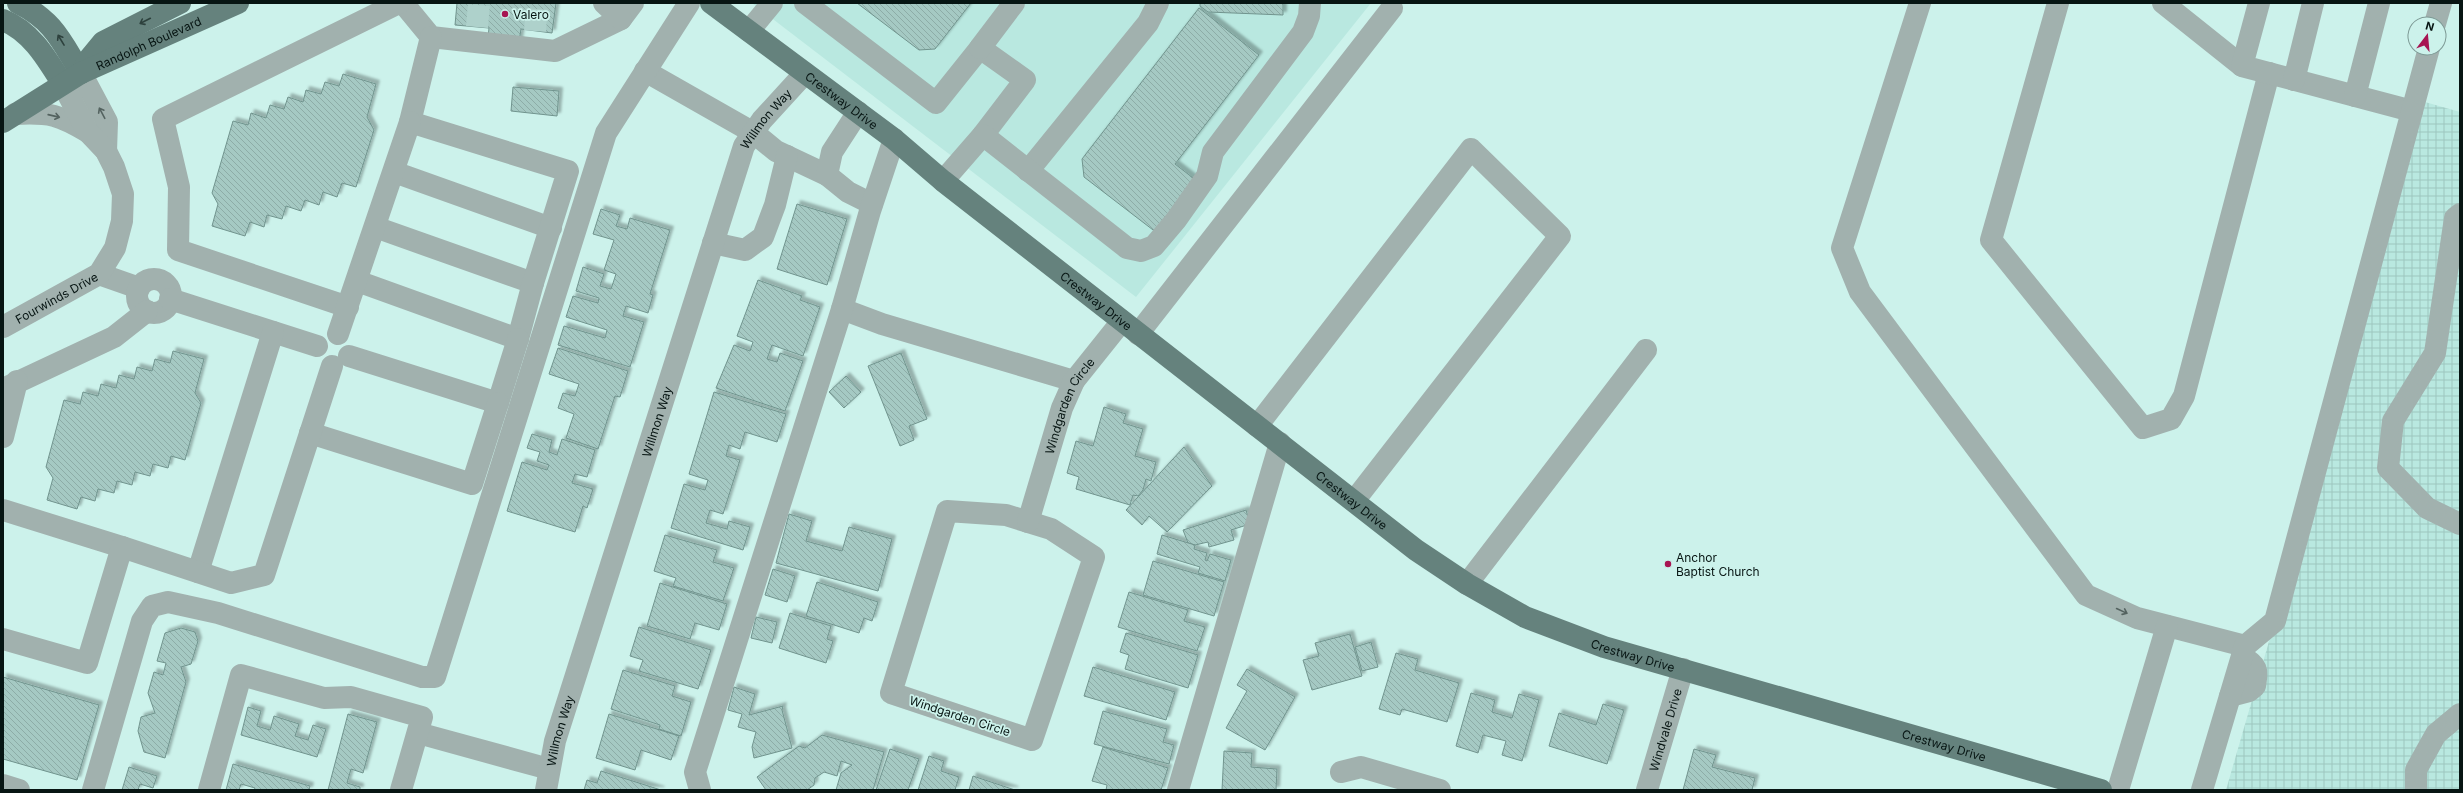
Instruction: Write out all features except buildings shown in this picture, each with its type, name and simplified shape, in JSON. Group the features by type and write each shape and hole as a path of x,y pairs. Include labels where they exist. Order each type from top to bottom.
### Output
{"main road":[{"name":"Randolph Boulevard","path":"18,3 37,13 52,27 71,78"},
{"name":"Randolph Boulevard","path":"71,78 89,59 102,42 180,3"},
{"name":"Randolph Boulevard","path":"71,78 238,3"},
{"name":"Crestway Drive","path":"711,3 894,139 943,181 1416,550 1467,584 1525,617 1604,647 2101,790"},
{"path":"3,20 33,41 71,78 9,118"}],"street":[{"path":"604,3 627,11"},
{"path":"93,790 142,621 152,606 168,602 218,613 422,677 434,677 606,133 689,3"},
{"path":"749,31 772,3"},
{"path":"805,3 936,103 1014,3"},
{"path":"1028,171 1148,22 1158,3"},
{"path":"983,135 1127,248 1141,250 1154,246 1176,220 1207,176 1213,152 1304,32 1310,16 1310,3"},
{"path":"1920,3 1842,248 1860,292 2086,595 2137,618 2167,626 2243,651"},
{"path":"2058,3 1991,240 2143,428 2171,419 2184,396 2269,73"},
{"path":"2163,3 2242,66 2412,111"},
{"path":"2242,66 2259,3"},
{"path":"2294,80 2313,3"},
{"path":"2355,96 2379,3"},
{"path":"2437,16 2441,3"},
{"path":"3,437 10,385 114,337 147,311 160,312 178,250 179,187 162,119 407,5 431,37"},
{"name":"Windgarden Circle","path":"1028,522 1062,408 1074,381 1130,328 1392,8"},
{"path":"431,37 476,35 534,40 556,51 627,11"},
{"path":"338,334 410,122 431,37"},
{"path":"943,181 983,135 1025,80 980,48"},
{"path":"2202,790 2243,651 2275,621 2427,56"},
{"path":"645,71 754,133 787,156 827,175 848,192 872,204"},
{"name":"Willmon Way","path":"547,780 558,734 744,146 762,120 805,73"},
{"name":"Fourwinds Drive","path":"3,328 99,274 115,248 122,221 123,194 106,151 88,132 73,104 71,78"},
{"name":"Fourwinds Drive","path":"71,78 107,122 106,151"},
{"path":"827,175 832,152 858,112"},
{"path":"9,118 39,113 56,115 88,132"},
{"path":"310,433 472,484 518,339 533,283 568,171 410,122"},
{"path":"700,790 695,772 842,309 872,204 894,139"},
{"path":"1257,426 1471,149 1560,236 1354,501"},
{"path":"713,243 745,250 763,237 775,205 787,156"},
{"path":"394,172 551,228"},
{"path":"2460,214 2455,218 2435,353 2393,421 2388,468 2427,508 2460,524"},
{"path":"375,228 533,283"},
{"path":"178,250 348,307"},
{"path":"99,274 139,288"},
{"path":"147,311 137,300 139,288 146,281 151,279 166,290 274,332 317,346"},
{"path":"357,281 518,339"},
{"path":"842,309 882,324 1074,381"},
{"path":"198,572 274,332"},
{"path":"3,510 231,583 264,575 310,433 340,361 347,340 338,334 333,333 323,337 317,346 317,352 322,361 340,361 498,403"},
{"path":"1467,584 1646,350"},
{"path":"1178,790 1280,443"},
{"name":"Windgarden Circle","path":"947,511 1006,515 1028,522 1051,529 1094,557 1032,740 891,693 947,511"},
{"path":"3,639 87,663 122,547"},
{"path":"2118,790 2167,626"},
{"name":"Windvale Drive","path":"1648,790 1683,669"},
{"path":"209,790 241,675 324,698 351,697 422,718 401,790"},
{"path":"2416,790 2416,770 2436,734 2460,714"},
{"path":"418,733 547,780"},
{"path":"1342,772 1361,767 1440,790"},
{"path":"3,785 19,790"}],"shaded area":[{"path":"752,3 1371,3 1136,297"},
{"path":"2425,102 2460,112 2460,790 2226,790"}],"tunnel":[{"path":"477,27 479,3"},
{"path":"535,31 537,3"}],"place":[{"name":"Valero","path":"505,14"},
{"name":"Anchor Baptist Church","path":"1668,564"}]}
